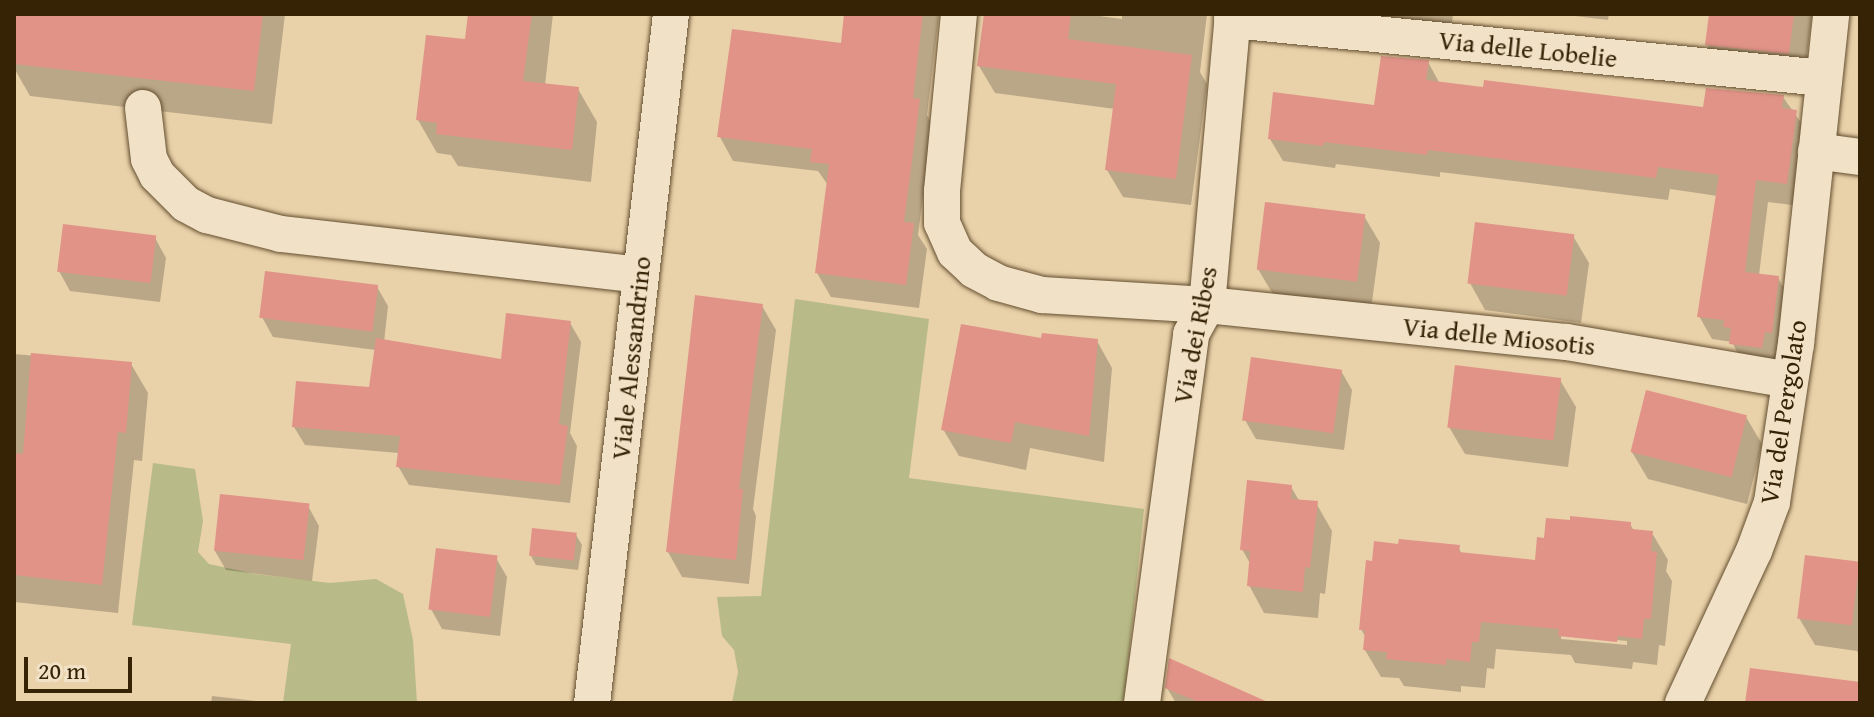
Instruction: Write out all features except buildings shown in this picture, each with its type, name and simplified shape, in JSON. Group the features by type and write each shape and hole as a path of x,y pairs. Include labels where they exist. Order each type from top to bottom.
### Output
{"street":[{"name":"Viale Alessandrino","path":"592,703 671,14"},
{"name":"Via delle Miosotis","path":"959,14 941,204 945,234 955,252 986,277 1028,293 1207,305 1594,346 1790,380"},
{"name":"Via del Pergolato","path":"1683,703 1766,522 1780,461 1831,14"},
{"name":"Via dei Ribes","path":"1142,703 1191,334 1207,305 1232,17"},
{"name":"Via delle Lobelie","path":"1232,17 1824,78"},
{"path":"143,108 149,159 157,175 177,197 207,215 281,234 640,275"},
{"path":"1816,151 1860,157"}],"green space":[{"path":"795,299 929,319 909,478 1144,509 1124,703 732,703 738,672 734,650 722,636 717,597 761,596"},
{"path":"153,463 195,469 203,521 198,552 209,564 255,574 330,583 376,579 403,594 413,640 417,703 283,703 291,644 132,625"}]}
